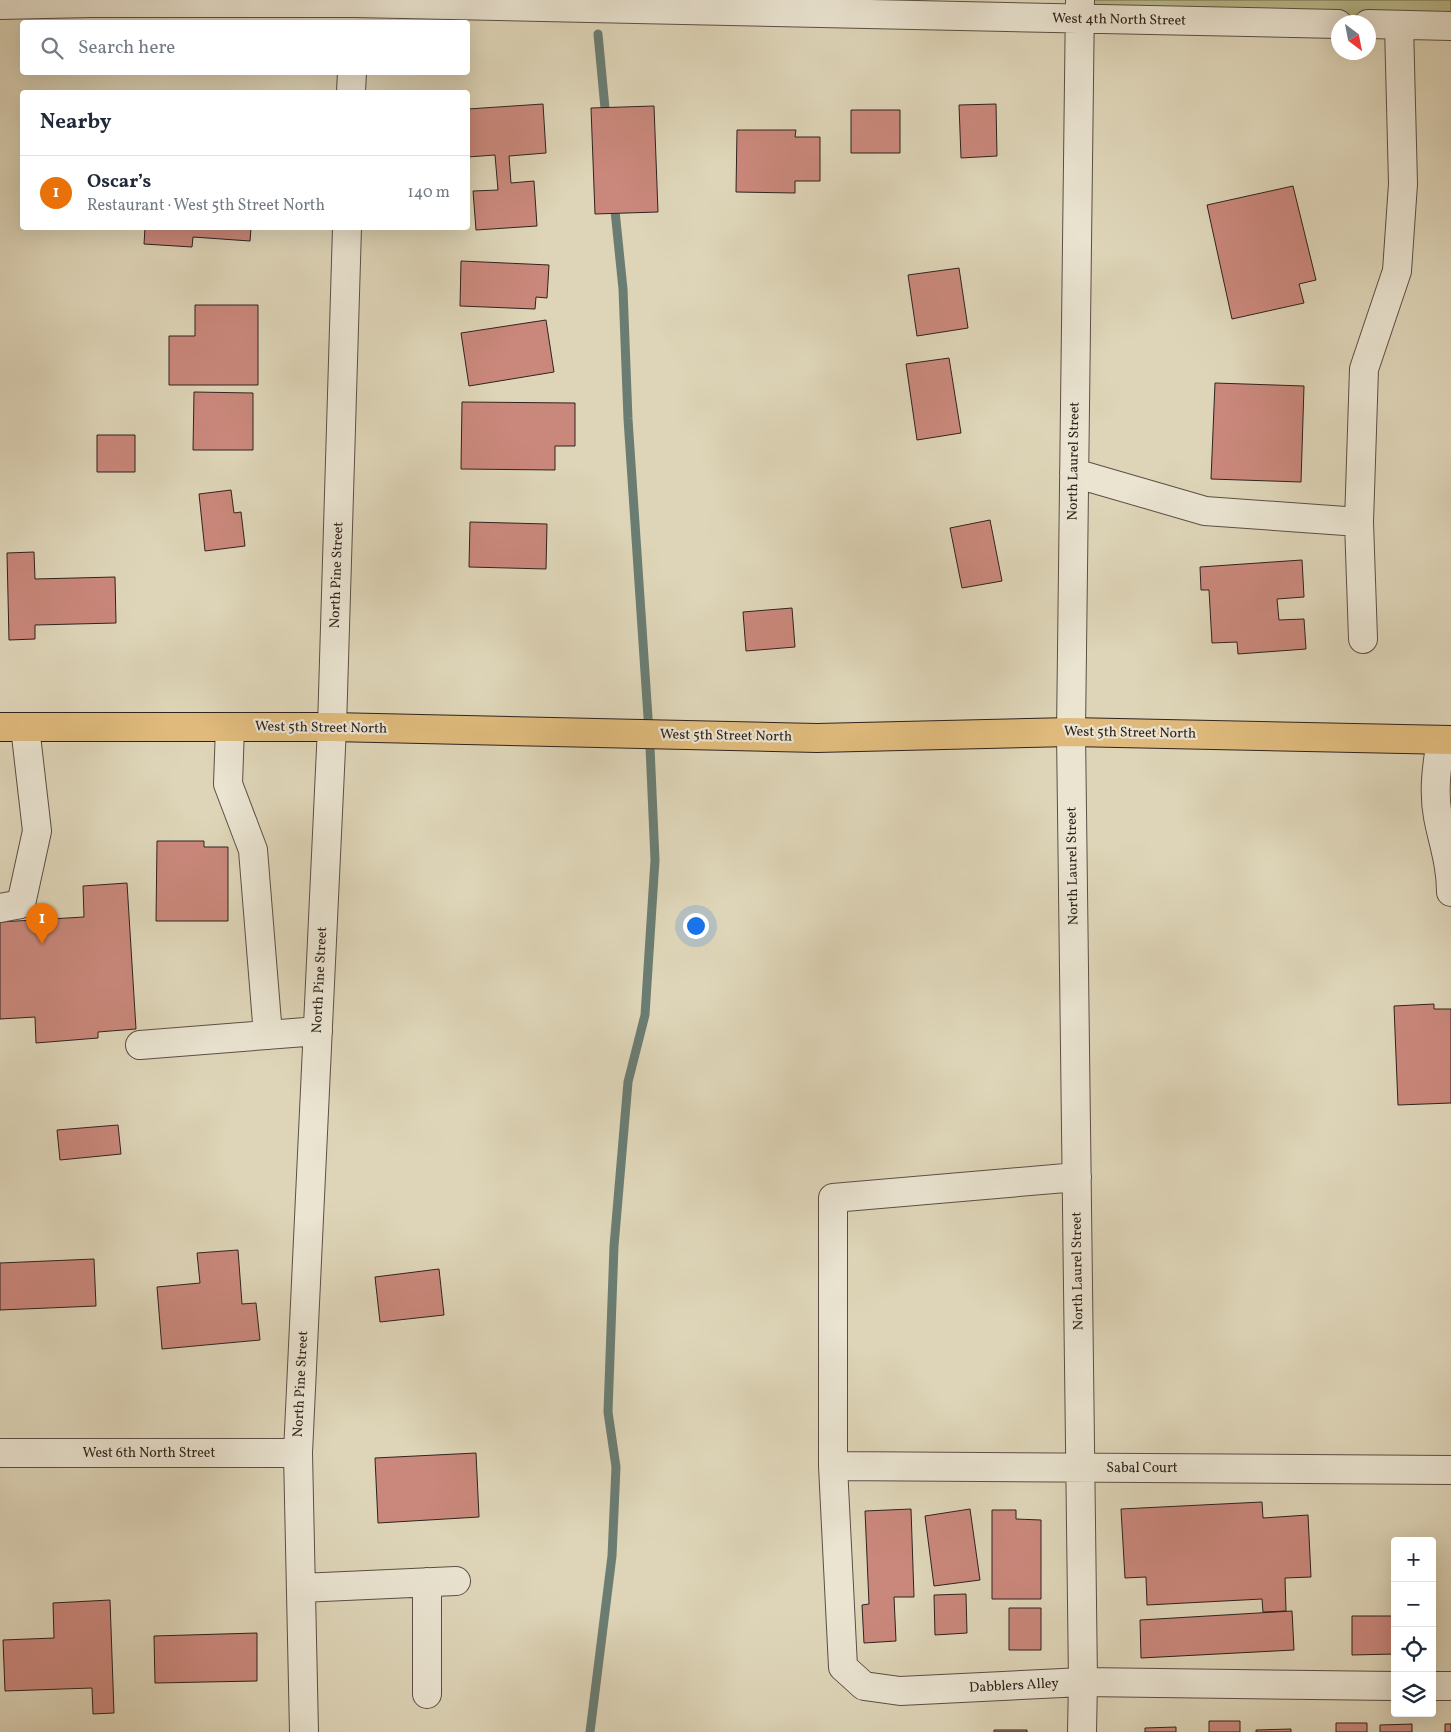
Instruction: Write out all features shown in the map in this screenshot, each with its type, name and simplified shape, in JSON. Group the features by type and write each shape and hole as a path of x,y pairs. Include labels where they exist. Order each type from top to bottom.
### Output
{"main road":[{"name":"West 5th Street North","path":"12,727 332,727 817,738 1071,732 1446,740"}],"street":[{"name":"West 4th North Street","path":"0,6 91,1 354,8 1080,10 1331,24"},
{"name":"North Laurel Street","path":"1080,10 1071,732 1084,1682 1082,1732"},
{"path":"1376,24 1451,26"},
{"path":"1363,639 1359,522 1364,369 1397,271 1403,184 1399,25"},
{"path":"351,90 352,75"},
{"name":"North Pine Street","path":"304,1732 298,1453 332,727 347,230"},
{"path":"1074,473 1206,511 1359,522"},
{"path":"0,908 21,904 37,831 12,727"},
{"path":"230,727 228,784 253,850 268,1035"},
{"path":"1446,740 1436,767 1436,792 1438,816 1451,869 1451,892"},
{"path":"140,1045 318,1031"},
{"name":"Dabblers Alley","path":"1077,1177 833,1198 833,1466 843,1667 864,1686 900,1691 1084,1682 1391,1686"},
{"name":"West 6th North Street","path":"0,1453 298,1453"},
{"name":"Sabal Court","path":"833,1466 1451,1470"},
{"path":"301,1588 456,1581"},
{"path":"427,1582 427,1694"},
{"path":"1436,1686 1451,1686"}],"green space":[{"path":"1080,0 1451,0 1451,24 1376,23 1376,15 1331,15 1331,23 1080,20"}],"building":[{"path":"543,104 546,153 509,156 511,183 534,181 537,226 476,230 473,191 498,190 495,155 470,157 470,109"},
{"path":"996,104 997,156 961,158 959,105"},
{"path":"654,106 658,212 595,214 591,108"},
{"path":"851,110 900,110 900,153 851,153"},
{"path":"737,130 796,130 795,137 820,137 820,181 795,181 795,193 736,192"},
{"path":"1293,186 1316,280 1299,284 1304,303 1232,319 1207,205"},
{"path":"145,230 251,230 250,241 193,237 192,247 144,244"},
{"path":"461,261 549,265 547,298 536,297 535,309 460,306"},
{"path":"959,268 968,328 917,336 908,275"},
{"path":"195,305 258,305 258,385 169,385 169,336 195,336"},
{"path":"546,320 554,372 469,386 461,333"},
{"path":"949,358 961,433 917,440 906,364"},
{"path":"1215,383 1304,386 1301,482 1211,479"},
{"path":"194,392 253,393 253,450 193,450"},
{"path":"462,402 575,403 575,446 555,446 555,470 461,469"},
{"path":"97,435 135,435 135,472 97,472"},
{"path":"231,490 234,513 241,512 245,546 205,551 199,494"},
{"path":"990,520 1002,581 962,588 950,528"},
{"path":"470,522 547,524 546,569 469,567"},
{"path":"34,552 35,579 115,577 116,623 35,625 35,639 9,640 7,553"},
{"path":"1302,560 1304,597 1277,599 1279,620 1304,619 1306,649 1238,654 1237,642 1212,643 1209,590 1201,590 1200,567"},
{"path":"792,608 795,647 746,651 743,612"},
{"path":"157,841 204,841 204,847 228,847 228,921 156,921"},
{"path":"127,883 136,1029 98,1032 98,1038 36,1043 35,1017 0,1019 0,922 84,917 83,886"},
{"path":"1434,1004 1434,1009 1451,1009 1451,1103 1398,1105 1394,1006"},
{"path":"118,1125 121,1154 60,1160 57,1130"},
{"path":"238,1250 242,1304 256,1303 260,1340 162,1349 157,1287 200,1283 197,1253"},
{"path":"94,1259 96,1306 0,1310 0,1263"},
{"path":"439,1269 444,1315 380,1322 375,1277"},
{"path":"476,1453 479,1517 378,1523 375,1458"},
{"path":"1262,1502 1263,1518 1308,1515 1311,1577 1285,1578 1286,1611 1263,1612 1262,1599 1147,1605 1146,1577 1125,1578 1121,1509"},
{"path":"911,1509 914,1597 894,1597 896,1641 864,1643 862,1605 869,1604 865,1511"},
{"path":"970,1509 980,1580 934,1586 925,1516"},
{"path":"992,1510 1016,1510 1016,1519 1041,1520 1041,1599 992,1599"},
{"path":"966,1594 967,1633 935,1635 934,1595"},
{"path":"110,1600 114,1713 93,1714 92,1688 5,1691 3,1640 54,1638 53,1603"},
{"path":"1009,1608 1041,1608 1041,1650 1009,1650"},
{"path":"1292,1611 1294,1650 1141,1658 1140,1620"},
{"path":"1352,1616 1391,1616 1391,1654 1352,1655"},
{"path":"257,1633 257,1681 155,1683 154,1636"},
{"path":"1209,1721 1240,1721 1240,1732 1209,1732"},
{"path":"1336,1723 1367,1723 1367,1732 1336,1732"},
{"path":"1412,1724 1412,1732 1380,1732 1380,1725"},
{"path":"1445,1724 1451,1724 1451,1732 1445,1732"},
{"path":"1176,1727 1176,1732 1145,1732 1145,1728"},
{"path":"1291,1729 1291,1732 1256,1732 1256,1730"},
{"path":"994,1730 1027,1730 1027,1732 994,1732"}],"waterway":[{"path":"598,34 606,119"},
{"path":"590,1732 612,1556 616,1467 608,1412 614,1246 628,1082 645,1015 655,860 650,747 628,419 623,289 614,201"}],"place":[{"name":"Oscar’s","path":"42,944"}]}
